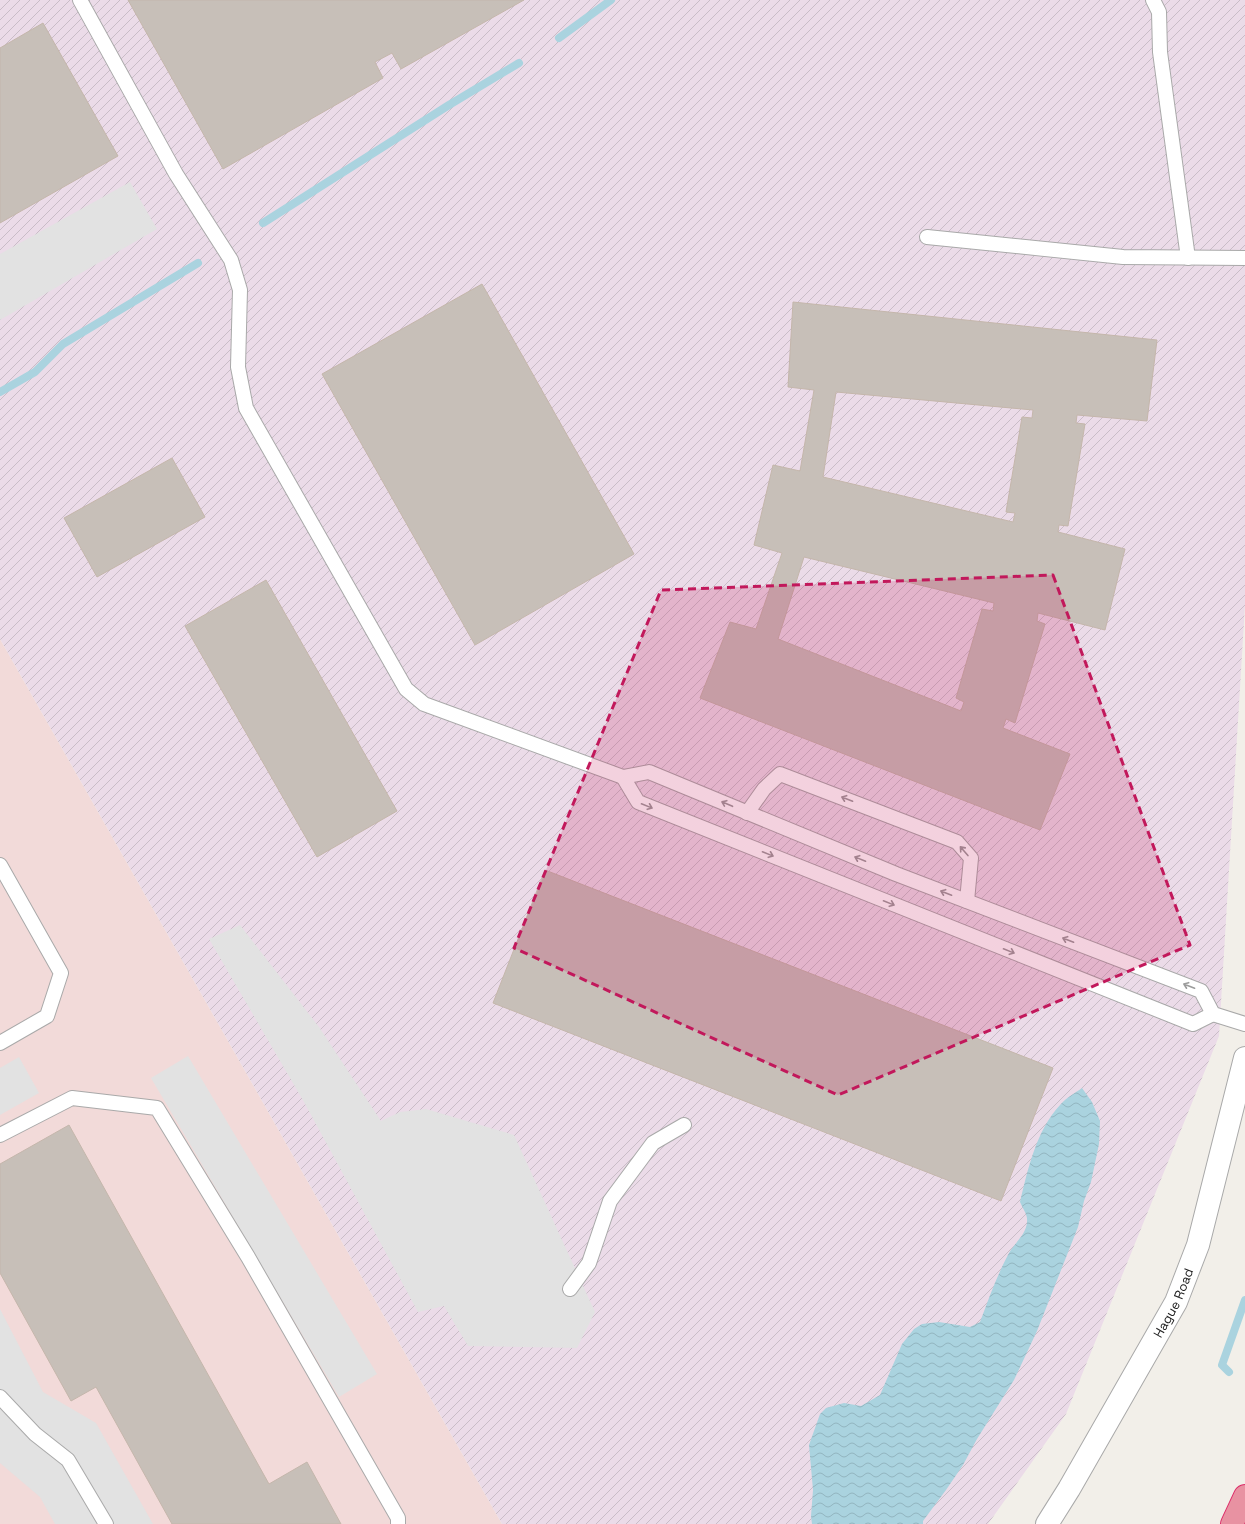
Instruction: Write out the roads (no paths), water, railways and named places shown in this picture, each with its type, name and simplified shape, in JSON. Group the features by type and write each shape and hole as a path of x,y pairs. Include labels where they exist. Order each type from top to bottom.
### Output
{"highway":[{"path":"1232,1524 1245,1496"}],"street":[{"name":"Hague Road","path":"1047,1524 1070,1489 1176,1302 1198,1245 1245,1058"}],"lane":[{"path":"80,0 176,174 231,260 240,290 238,367 246,408 406,689 424,704 623,777 649,772 896,874 1201,991 1213,1014"},
{"path":"1153,0 1159,12 1160,52 1188,258"},
{"path":"927,237 1123,257 1245,258"},
{"path":"747,813 764,789 780,774 957,842 971,858 967,901"},
{"path":"623,777 638,802 1193,1024 1213,1014 1245,1024"},
{"path":"0,865 61,973 47,1016 0,1043"},
{"path":"0,1135 72,1098 157,1108 252,1264 398,1518 398,1524"},
{"path":"570,1289 589,1263 610,1201 653,1144 684,1125"},
{"path":"0,1397 35,1434 68,1460 106,1524"}],"water":[{"path":"1082,1088 1092,1102 1100,1121 1099,1144 1091,1182 1084,1201 1078,1227 1037,1331 1014,1380 977,1439 963,1465 923,1521 923,1524 812,1524 811,1516 813,1490 809,1445 820,1414 826,1408 844,1403 861,1406 880,1395 902,1344 914,1329 922,1324 939,1322 970,1327 980,1322 993,1287 1005,1261 1011,1249 1025,1231 1027,1217 1020,1202 1030,1164 1039,1138 1052,1115 1060,1105"}],"waterway":[{"path":"559,38 611,0"},
{"path":"263,223 449,105 519,63"},
{"path":"0,392 35,372 63,344 198,263"},
{"path":"1229,1372 1222,1365 1245,1300"}]}
